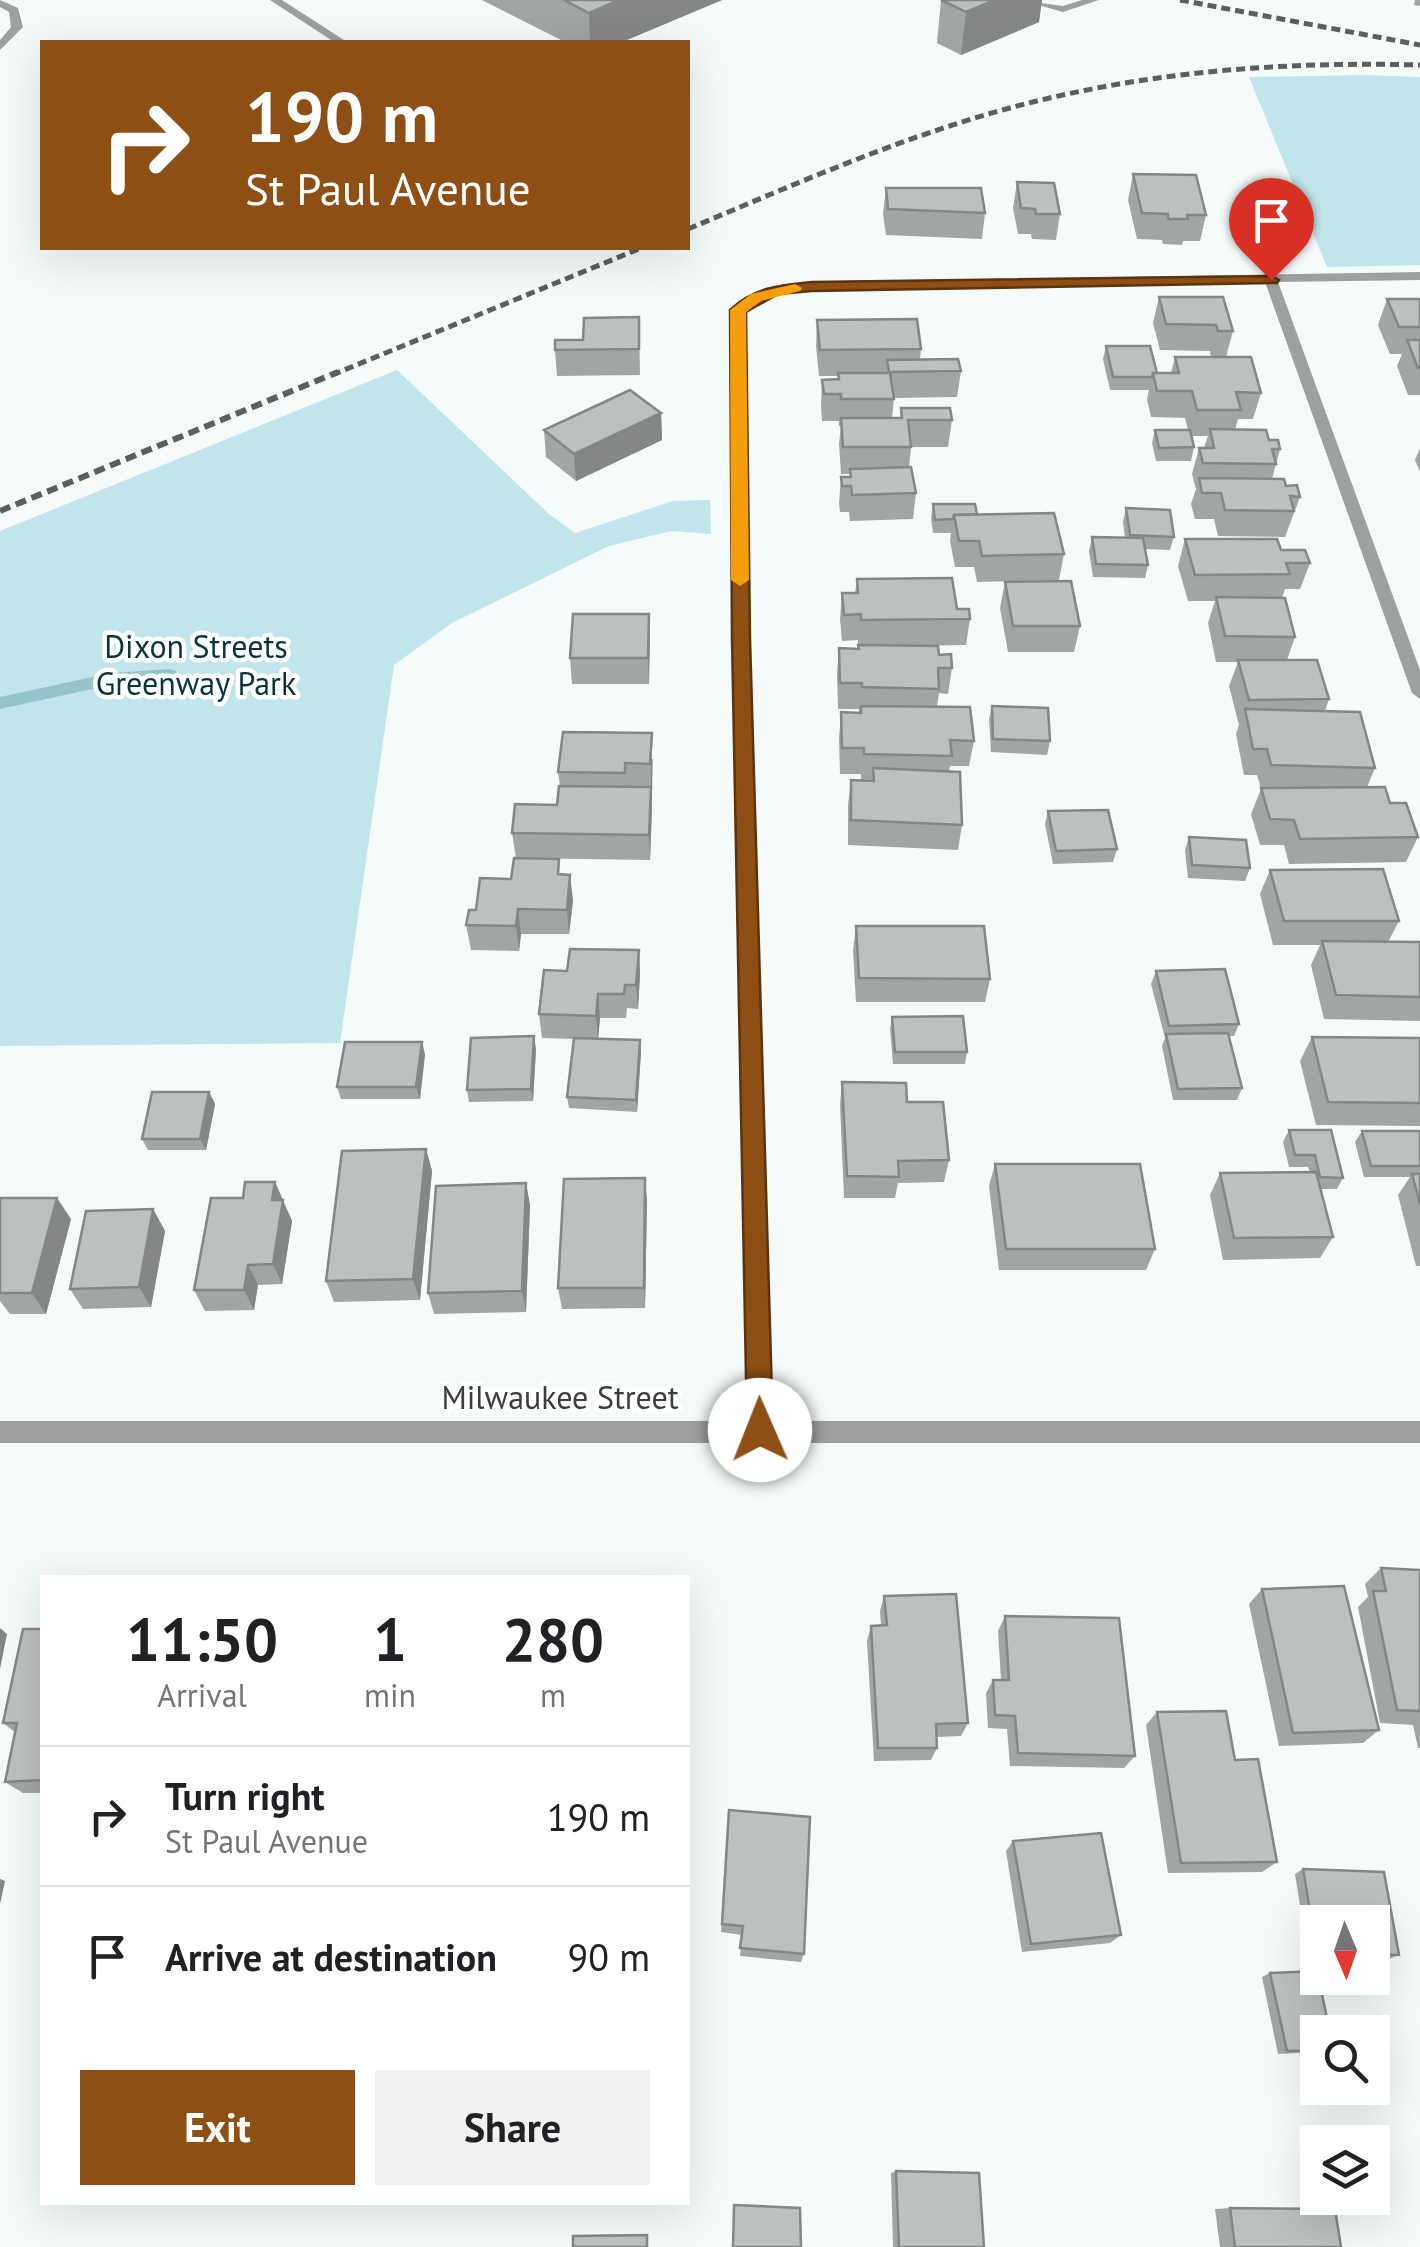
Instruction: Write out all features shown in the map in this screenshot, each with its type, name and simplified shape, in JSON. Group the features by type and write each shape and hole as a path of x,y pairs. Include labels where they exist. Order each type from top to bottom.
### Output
{"street":[{"path":"276,0 338,40"},
{"path":"1025,0 1063,9 1094,0"},
{"path":"0,2 14,10 17,27 0,47"},
{"path":"760,1430 740,599 738,310 776,290 812,286 1420,276"},
{"path":"1271,280 1420,693"},
{"name":"Milwaukee Street","path":"0,1432 1420,1432"}],"green space":[{"path":"1249,77 1420,77 1420,265 1327,267"},
{"name":"Dixon Streets Greenway Park","path":"397,370 549,514 575,533 673,501 710,500 711,534 671,531 609,546 452,623 394,665 340,1043 0,1046 0,531"}],"building":[{"path":"564,0 619,0 589,13"},
{"path":"941,0 995,0 966,12"},
{"path":"1133,174 1196,175 1206,215 1168,219 1168,214 1142,213"},
{"path":"1017,182 1054,183 1060,214 1036,214 1035,209 1021,208"},
{"path":"886,188 981,188 985,213 888,209"},
{"path":"1159,297 1223,297 1233,331 1218,331 1216,325 1166,324"},
{"path":"1387,299 1420,299 1420,327 1399,327"},
{"path":"639,317 639,349 555,350 555,340 583,340 584,318"},
{"path":"917,319 921,349 820,350 817,320"},
{"path":"1407,340 1420,340 1420,368 1418,368"},
{"path":"1106,346 1150,346 1157,373 1152,377 1113,377"},
{"path":"1175,357 1251,357 1261,393 1236,392 1241,410 1197,410 1192,391 1157,391 1153,373 1179,373"},
{"path":"958,359 961,371 889,372 887,360"},
{"path":"838,373 890,373 894,399 841,399 841,394 824,394 822,380 839,379"},
{"path":"630,390 661,413 574,454 544,430"},
{"path":"901,408 950,408 952,420 908,420 911,447 843,447 841,418 902,418"},
{"path":"1210,429 1266,430 1269,440 1278,440 1280,449 1272,449 1276,464 1203,463 1199,448 1214,448"},
{"path":"1155,430 1190,430 1194,447 1159,448"},
{"path":"911,467 916,493 852,495 851,486 842,486 841,477 851,477 850,469"},
{"path":"1199,478 1284,479 1286,486 1297,485 1300,497 1290,496 1294,511 1225,510 1221,493 1202,493"},
{"path":"933,504 975,504 977,514 935,520"},
{"path":"1126,508 1170,510 1174,537 1130,535"},
{"path":"1054,513 1064,554 982,556 979,541 959,541 954,515"},
{"path":"1092,537 1143,538 1148,565 1096,564"},
{"path":"1185,539 1277,539 1281,550 1305,550 1310,563 1286,563 1290,574 1195,575"},
{"path":"952,578 957,609 969,609 970,619 861,620 861,614 844,615 842,593 858,593 857,579"},
{"path":"1071,581 1080,626 1013,626 1005,582"},
{"path":"1216,597 1285,598 1295,637 1225,636"},
{"path":"573,614 649,614 648,658 570,658"},
{"path":"858,645 938,646 939,655 951,654 952,668 938,668 939,689 840,683 839,648 859,649"},
{"path":"1238,660 1317,660 1329,699 1249,700"},
{"path":"861,706 970,707 974,741 950,740 952,756 864,754 864,748 842,748 841,712 861,713"},
{"path":"992,706 1048,708 1050,741 993,739"},
{"path":"1245,709 1360,712 1375,768 1271,765 1267,749 1253,749"},
{"path":"563,732 652,733 650,764 625,763 625,773 558,772"},
{"path":"873,768 960,772 962,825 851,820 851,780 874,781"},
{"path":"559,786 651,787 649,835 512,833 515,804 557,805"},
{"path":"1385,787 1390,803 1406,803 1418,837 1300,839 1294,820 1270,819 1261,788"},
{"path":"1108,810 1117,849 1056,851 1048,811"},
{"path":"1189,837 1246,840 1250,868 1192,865"},
{"path":"514,858 559,859 558,874 570,875 567,910 518,909 516,926 466,925 469,910 476,910 480,878 511,879"},
{"path":"1383,869 1399,921 1284,921 1270,870"},
{"path":"856,926 984,926 990,979 859,978"},
{"path":"1322,941 1420,942 1420,997 1336,995"},
{"path":"570,949 639,950 636,985 625,985 624,994 598,994 596,1016 539,1014 544,970 567,971"},
{"path":"1225,969 1239,1024 1169,1026 1156,971"},
{"path":"963,1016 967,1052 895,1052 892,1017"},
{"path":"1228,1033 1242,1088 1178,1089 1166,1034"},
{"path":"534,1036 531,1089 467,1090 471,1038"},
{"path":"1312,1037 1420,1038 1420,1103 1328,1102"},
{"path":"574,1038 640,1040 636,1100 567,1097"},
{"path":"345,1042 422,1042 416,1087 337,1087"},
{"path":"842,1082 906,1083 907,1102 943,1102 949,1160 898,1161 899,1177 847,1176"},
{"path":"152,1092 209,1092 200,1139 142,1139"},
{"path":"1289,1130 1331,1130 1343,1178 1320,1177 1315,1155 1295,1155"},
{"path":"1362,1131 1420,1131 1420,1166 1371,1166"},
{"path":"426,1149 413,1279 326,1281 342,1151"},
{"path":"995,1164 1140,1164 1155,1249 1006,1249"},
{"path":"1316,1172 1333,1237 1234,1238 1220,1173"},
{"path":"1412,1174 1420,1174 1420,1204"},
{"path":"645,1178 644,1288 558,1288 564,1179"},
{"path":"245,1182 275,1182 272,1200 283,1200 273,1264 248,1265 244,1290 194,1290 211,1198 243,1198"},
{"path":"526,1183 522,1291 428,1293 436,1186"},
{"path":"0,1198 57,1198 32,1293 0,1293"},
{"path":"153,1209 139,1287 70,1289 86,1211"},
{"path":"1381,1568 1420,1570 1420,1711 1397,1710 1373,1591 1386,1591"},
{"path":"1344,1586 1379,1730 1293,1733 1262,1589"},
{"path":"956,1594 968,1723 936,1724 937,1748 878,1748 871,1626 887,1625 884,1596"},
{"path":"1005,1616 1119,1618 1135,1756 1018,1753 1015,1716 995,1715 993,1680 1009,1680"},
{"path":"23,1629 40,1629 40,1780 5,1782 17,1723 3,1723"},
{"path":"1226,1711 1235,1760 1258,1759 1277,1862 1181,1863 1157,1712"},
{"path":"729,1810 810,1817 804,1954 740,1948 743,1926 722,1924"},
{"path":"1101,1833 1121,1935 1031,1944 1013,1841"},
{"path":"1303,1869 1384,1872 1390,1905 1309,1905"},
{"path":"1390,1905 1399,1955 1390,1955"},
{"path":"1300,1972 1300,1995 1322,1995 1326,2015 1300,2015 1300,2051 1287,2051 1270,1973"},
{"path":"896,2171 979,2173 984,2247 899,2247"},
{"path":"734,2205 800,2208 801,2247 733,2247"},
{"path":"1230,2208 1300,2209 1300,2215 1336,2215 1341,2247 1235,2247"},
{"path":"647,2235 647,2247 573,2247 573,2236"}],"waterway":[{"path":"0,703 111,679 170,675"}],"railway":[{"path":"1180,0 1420,45"},
{"path":"690,228 909,140 1038,101 1201,73 1310,65 1420,65"},
{"path":"332,375 636,250"},
{"path":"0,511 338,372"}],"slow traffic":[{"path":"740,580 738,310 756,297 795,288"}],"route":[{"path":"760,1430 741,638 738,310 756,297 776,290 812,286 1271,280"}]}
